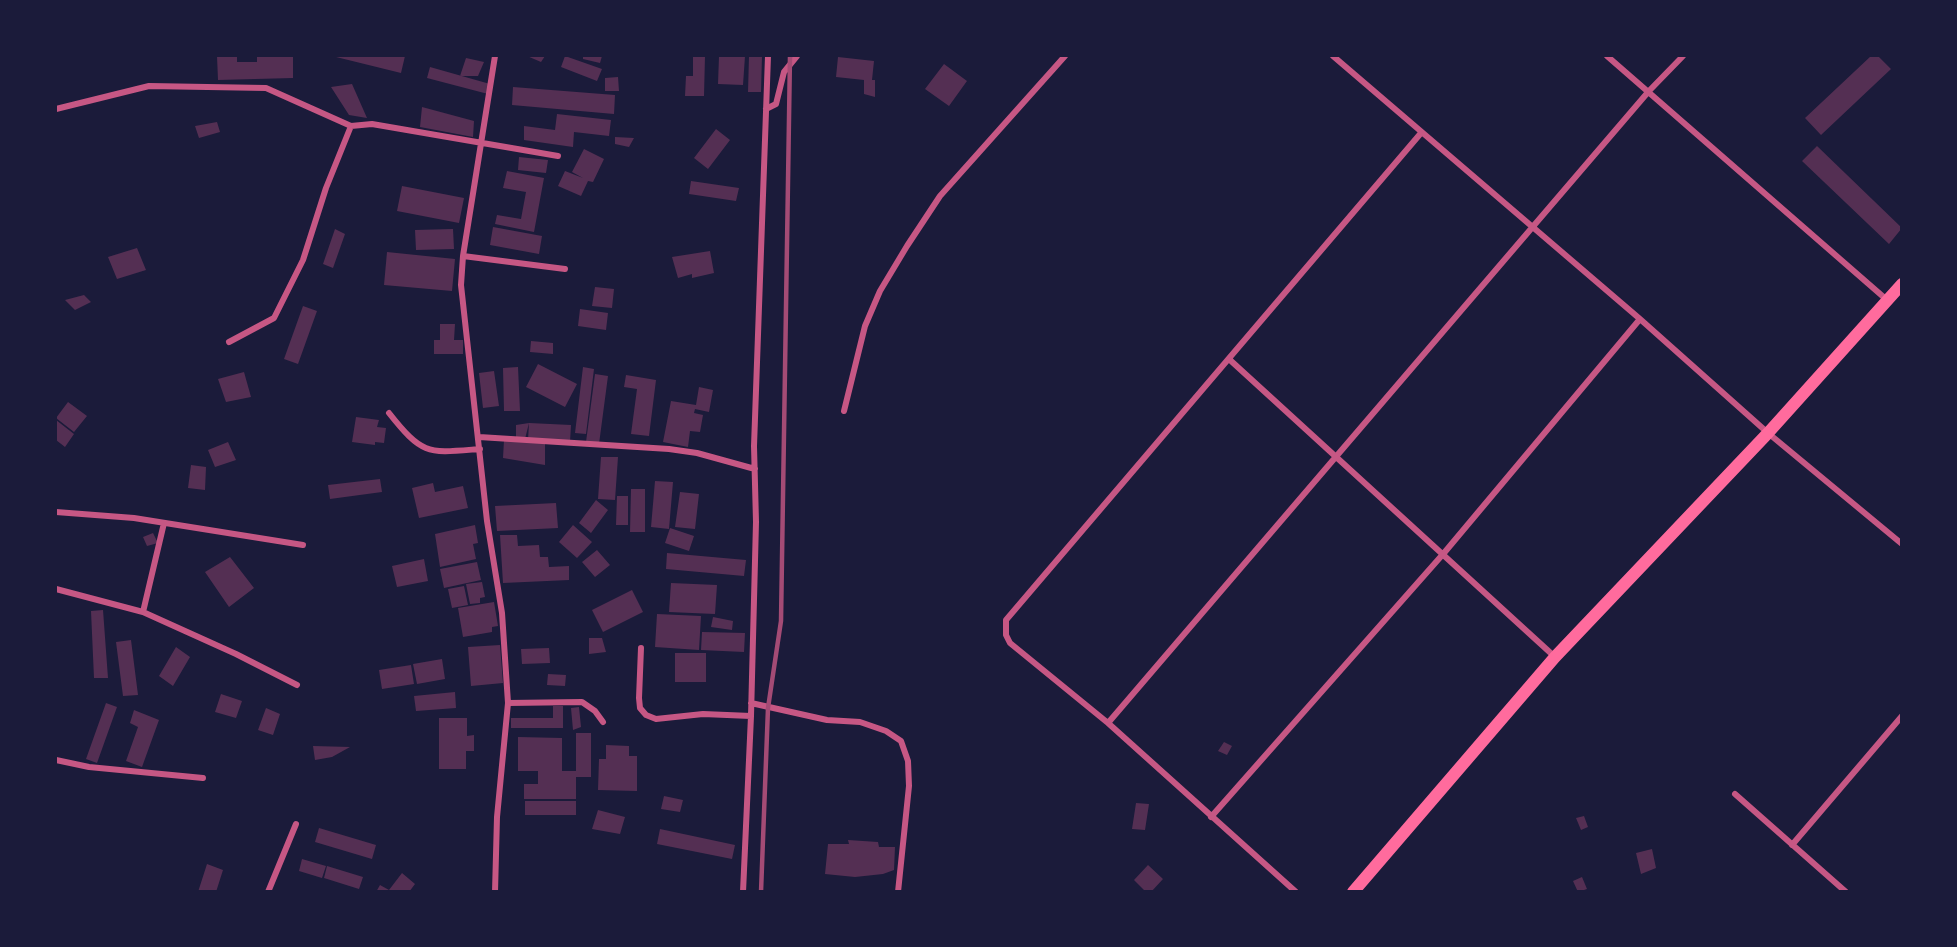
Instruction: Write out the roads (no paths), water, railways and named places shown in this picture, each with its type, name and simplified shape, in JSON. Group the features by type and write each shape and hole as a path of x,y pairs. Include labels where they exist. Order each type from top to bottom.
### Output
{"main road":[{"path":"1353,891 1555,657 1768,433 1902,284"}],"street":[{"path":"495,56 463,256 461,285 488,530 502,613 508,703 497,818 495,891"},
{"path":"743,891 751,716 755,469 768,56"},
{"path":"766,109 776,104 784,72 797,56"},
{"path":"844,411 865,326 880,291 907,246 940,196 1065,56"},
{"path":"1333,56 1534,227 1768,433 1902,544"},
{"path":"1607,56 1887,300"},
{"path":"1108,723 1649,91 1683,56"},
{"path":"56,109 149,86 266,88 351,126 372,124 558,156"},
{"path":"229,342 273,318 303,260 326,188 351,126"},
{"path":"1296,891 1108,723 1010,643 1006,635 1006,620 1160,437 1230,360 1421,133"},
{"path":"463,256 566,269"},
{"path":"1211,817 1444,553 1640,319"},
{"path":"1230,360 1444,553 1555,657"},
{"path":"389,413 419,447 442,452 480,449"},
{"path":"479,437 669,449 697,453 755,469"},
{"path":"56,512 105,514 303,545"},
{"path":"143,612 164,523"},
{"path":"56,589 143,612 236,654 297,685"},
{"path":"641,648 639,698 640,708 646,715 656,719 703,714 751,716"},
{"path":"508,703 582,702 596,711 603,722"},
{"path":"751,703 827,720 860,722 886,731 901,741 908,761 909,786 898,891"},
{"path":"1792,845 1902,716"},
{"path":"56,760 89,766 203,778"},
{"path":"1735,794 1846,891"},
{"path":"268,891 296,824"}],"railway":[{"path":"761,892 768,708 781,621 790,56"}]}
